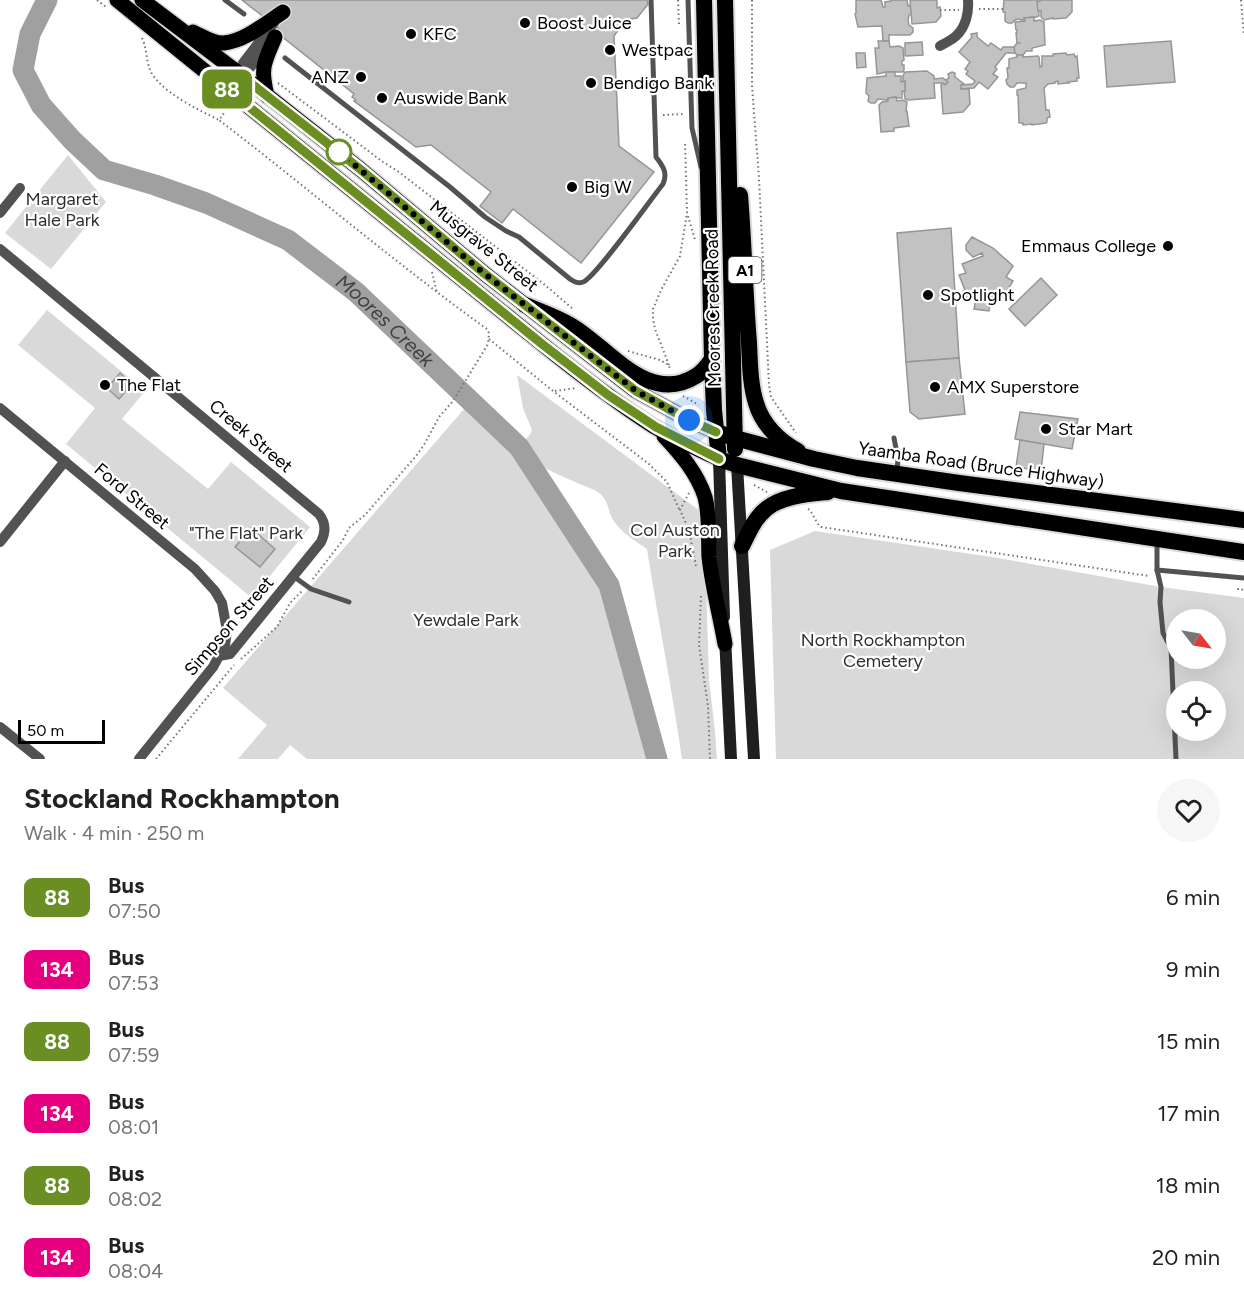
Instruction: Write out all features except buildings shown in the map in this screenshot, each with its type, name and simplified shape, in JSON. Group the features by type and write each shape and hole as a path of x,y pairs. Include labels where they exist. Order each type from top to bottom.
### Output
{"highway":[{"name":"Moores Creek Road","path":"704,0 712,359 719,459"},
{"name":"Moores Creek Road","path":"725,0 737,465"},
{"name":"A1","path":"727,54 744,236 747,323 753,392 763,419 775,434 786,445 814,459"},
{"path":"525,304 571,325 638,376 656,384 675,384 696,376 712,359"},
{"name":"Yaamba Road (Bruce Highway)","path":"716,432 814,459 897,474 1244,520"},
{"path":"719,459 841,491 1244,552"},
{"path":"742,546 757,518 772,504 806,494 841,491"}],"main road":[{"path":"117,0 137,24 227,89 594,385 656,427 719,459"},
{"name":"Musgrave Street","path":"145,2 360,169 485,274 636,391 716,432"},
{"path":"166,19 210,40 224,43 261,28 283,12"},
{"path":"267,96 263,65 275,37"},
{"path":"227,89 239,74"},
{"path":"656,427 690,466 705,498 710,559 725,644"},
{"name":"Moores Creek Road","path":"719,459 731,759"},
{"name":"Moores Creek Road","path":"737,465 754,759"}],"street":[{"path":"940,46 956,37 961,30 967,17 969,8 967,6"},
{"path":"239,74 243,63 283,12"},
{"path":"239,74 249,69 275,37"},
{"path":"0,213 20,188"},
{"name":"Creek Street","path":"0,249 319,514 325,527 321,542"},
{"name":"Ford Street","path":"0,408 195,569 215,591 222,603 226,631 225,645 219,656"},
{"path":"0,542 65,461"},
{"name":"Simpson Street","path":"139,759 213,667 219,656 230,654 321,542"},
{"path":"0,727 40,759"}],"lane":[{"path":"225,0 244,14"},
{"path":"285,58 485,217 519,237 570,279 579,283 585,282 596,270 663,184 664,168 656,157 651,0"},
{"path":"688,0 692,128 708,198"},
{"path":"894,438 898,459 897,474"},
{"path":"1157,539 1157,570 1161,587 1163,633 1171,648 1176,759"},
{"path":"1157,570 1244,578"},
{"path":"293,576 311,589 349,602"}],"path":[{"path":"678,0 679,23"},
{"path":"752,0 752,86 769,385 771,397 796,433"},
{"path":"1241,0 1244,35"},
{"path":"940,10 967,6 1003,9"},
{"path":"137,24 145,46 148,65 156,80 187,104 219,120 437,293 487,329 488,344 453,400"},
{"path":"276,82 282,84 399,172 545,285 580,315"},
{"path":"219,120 229,106"},
{"path":"655,116 684,114"},
{"path":"671,373 655,329 653,309 680,256 687,213 685,135"},
{"path":"489,339 554,392 650,464 667,482 689,530 697,572"},
{"path":"625,350 660,360 669,365"},
{"path":"554,392 594,385"},
{"path":"679,394 705,406"},
{"path":"748,484 754,484 767,492 769,497"},
{"path":"680,510 689,491"},
{"path":"812,513 821,527 1159,578"},
{"path":"1234,585 1244,590"},
{"path":"701,588 699,645 708,706 710,759"},
{"path":"1238,590 1244,590"}],"green space":[{"name":"Margaret Hale Park","path":"68,155 106,202 51,269 5,233"},
{"name":"\"The Flat\" Park","path":"47,310 145,391 122,419 208,489 231,462 310,527 252,598 66,444 95,408 18,345"},
{"name":"Col Auston Park","path":"517,375 704,514 709,680 717,759 682,759 647,549 619,527 612,518 605,499 599,493 547,469 525,452 520,444 532,430 523,408"},
{"name":"Yewdale Park","path":"471,401 519,447 609,585 656,756 653,759 307,759 290,745 278,759 238,759 267,725 223,688"},
{"name":"North Rockhampton Cemetery","path":"815,531 992,557 1161,587 1244,598 1244,759 776,759 770,550"}],"waterway":[{"name":"Moores Creek","path":"47,0 30,34 23,70 41,105 72,140 104,170 206,203 288,240 356,292 519,447 609,585 657,759"}],"bus line":[{"name":"88","path":"716,432 636,391 485,274 360,169 239,74 227,89 594,385 656,427 719,459"}],"place":[{"name":"Boost Juice","path":"525,23"},
{"name":"KFC","path":"411,34"},
{"name":"Westpac","path":"610,50"},
{"name":"ANZ","path":"361,77"},
{"name":"Bendigo Bank","path":"591,83"},
{"name":"Auswide Bank","path":"382,98"},
{"name":"Big W","path":"572,187"},
{"name":"Emmaus College","path":"1168,246"},
{"name":"Spotlight","path":"928,295"},
{"name":"The Flat","path":"105,385"},
{"name":"AMX Superstore","path":"935,387"},
{"name":"Star Mart","path":"1046,429"}],"route":[{"path":"339,152 485,274 636,391 689,420"}]}
